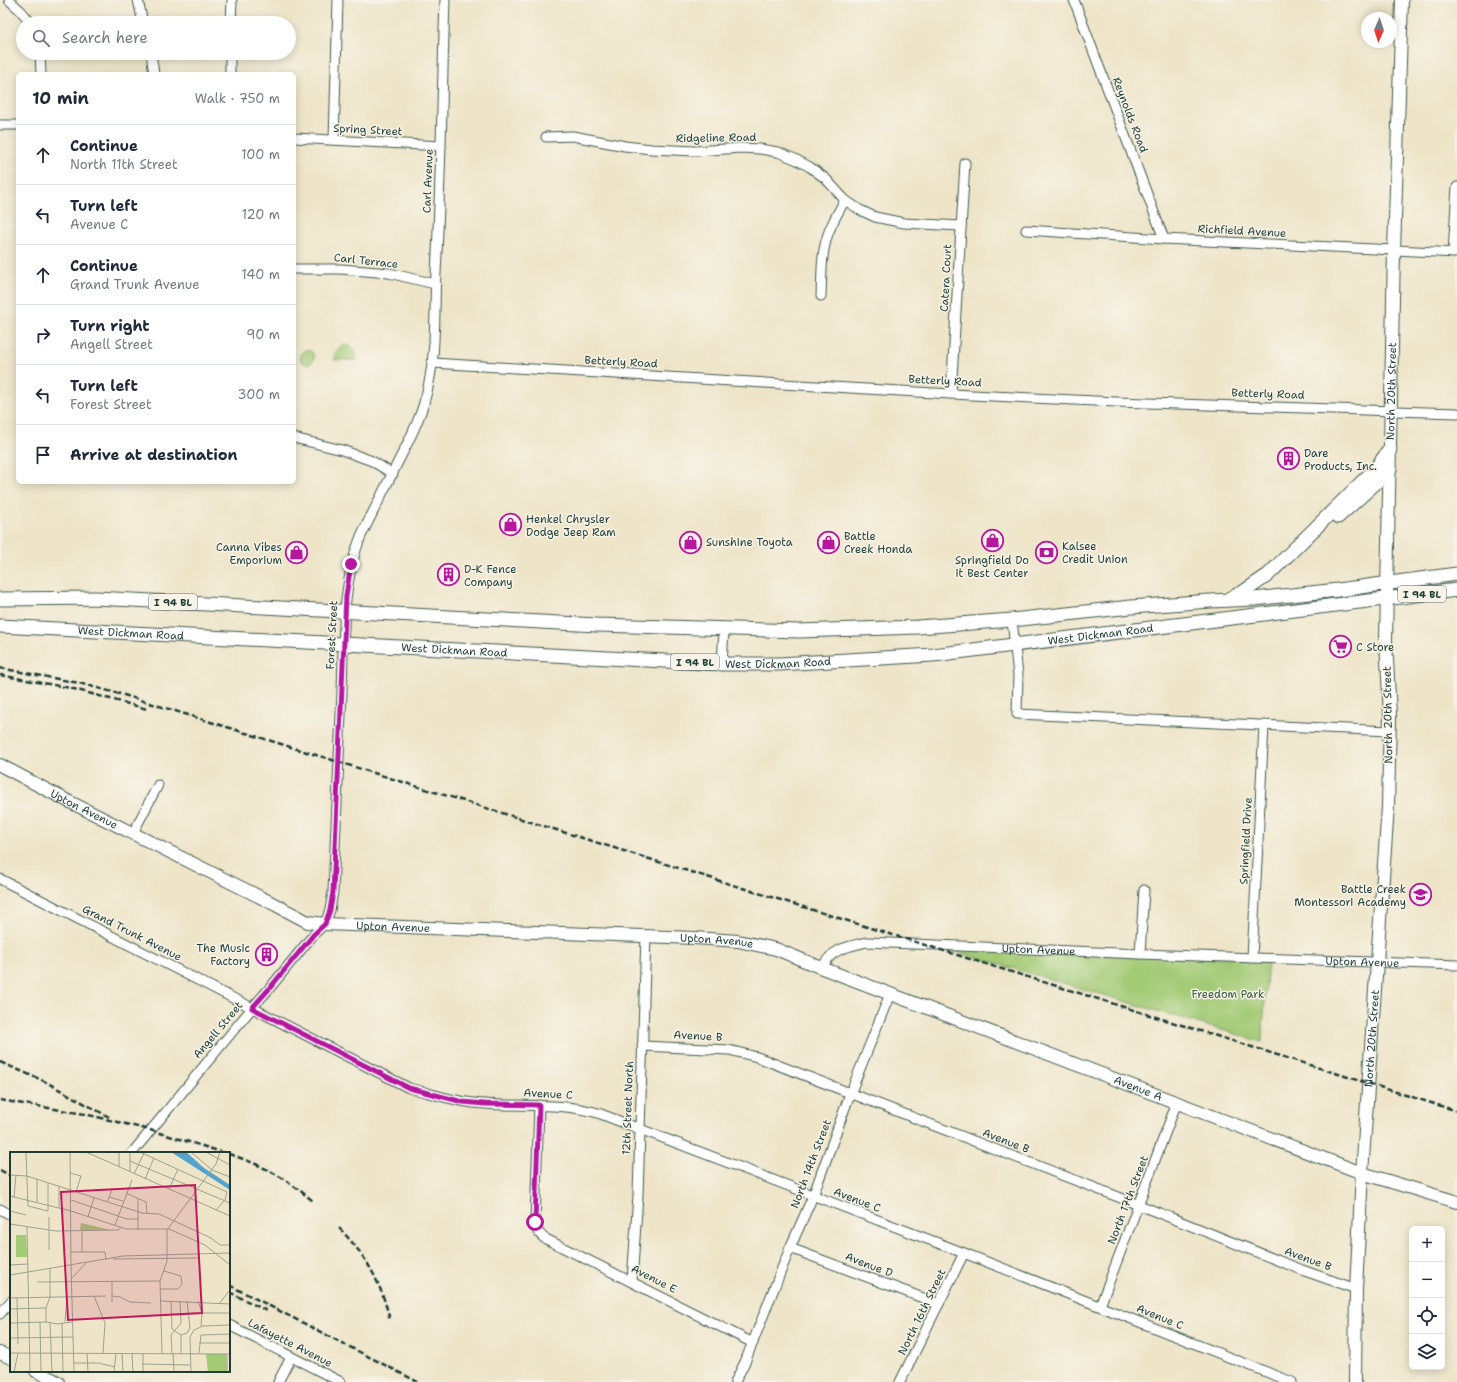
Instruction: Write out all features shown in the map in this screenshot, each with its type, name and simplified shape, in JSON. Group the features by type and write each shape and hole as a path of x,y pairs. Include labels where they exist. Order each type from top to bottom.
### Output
{"main road":[{"path":"1224,601 1244,592 1268,575 1376,468 1390,449"},
{"path":"1233,618 1390,470"},
{"name":"West Dickman Road","path":"0,599 96,598 597,625 799,631 918,627 1012,620 1131,607 1254,599 1457,574"},
{"name":"West Dickman Road","path":"0,626 722,664 779,664 933,655 1457,590"}],"street":[{"path":"9,0 25,16"},
{"path":"138,0 141,16"},
{"path":"231,16 232,0"},
{"path":"334,140 338,0"},
{"name":"Carl Avenue","path":"432,363 436,315 445,0"},
{"name":"Reynolds Road","path":"1074,0 1164,239"},
{"name":"North 20th Street","path":"1355,1382 1356,1289 1362,1173 1387,833 1390,731 1386,640 1390,410 1402,0"},
{"path":"40,60 41,72"},
{"path":"152,60 154,72"},
{"path":"230,60 230,72"},
{"path":"0,125 16,125"},
{"name":"Ridgeline Road","path":"546,137 573,136 652,150 741,148 778,152 810,167 826,179 845,200 860,210 876,217 890,221 962,226"},
{"name":"Spring Street","path":"296,138 441,146"},
{"name":"Catera Court","path":"951,394 965,163"},
{"path":"1455,253 1457,187"},
{"path":"821,296 823,255 828,235 834,219 845,200"},
{"name":"Richfield Avenue","path":"1026,230 1164,239 1455,253"},
{"name":"Carl Terrace","path":"296,269 341,269 389,273 436,284"},
{"name":"Betterly Road","path":"432,363 951,394 1116,402 1457,413"},
{"name":"Forest Street","path":"325,924 330,910 333,892 345,612 348,578 361,536 408,442 425,399 432,363"},
{"path":"296,439 348,452 372,461 393,474"},
{"path":"1012,620 1018,675 1017,714 1390,731"},
{"path":"722,664 724,629"},
{"name":"Springfield Drive","path":"1252,958 1264,726"},
{"name":"Upton Avenue","path":"0,765 66,800 308,922 325,924 646,935 738,941 776,949 822,968 826,959 834,953 848,947 867,942 1140,954 1457,965"},
{"path":"133,833 158,785"},
{"name":"Grand Trunk Avenue","path":"0,879 403,1085"},
{"path":"1140,954 1144,890"},
{"name":"Angell Street","path":"133,1152 314,934 325,924"},
{"name":"12th Street North","path":"632,1282 638,1195 646,935"},
{"name":"Avenue A","path":"822,968 1362,1173 1457,1202"},
{"name":"North 14th Street","path":"735,1382 813,1196 850,1094 890,994"},
{"name":"Avenue B","path":"642,1046 729,1050 757,1057 1139,1205 1302,1270 1356,1289"},
{"name":"Avenue C","path":"403,1085 409,1088 463,1102 582,1108 964,1253 1292,1382"},
{"name":"North 17th Street","path":"1100,1306 1177,1102"},
{"name":"Avenue E","path":"539,1105 535,1222 535,1229 538,1233 544,1238 752,1343"},
{"path":"0,1209 10,1214"},
{"name":"Avenue D","path":"790,1248 939,1304"},
{"name":"North 16th Street","path":"900,1382 964,1253"},
{"path":"0,1314 10,1302"},
{"name":"Lafayette Avenue","path":"230,1326 291,1358 341,1382"},
{"path":"0,1352 10,1357"},
{"path":"278,1382 291,1358"},
{"path":"38,1372 58,1382"}],"green space":[{"path":"341,346 350,346 356,353 356,360 335,360 335,353"},
{"path":"307,350 312,352 314,357 312,362 307,364 302,362 300,357 302,352"},
{"name":"Freedom Park","path":"941,947 1268,959 1262,1042"}],"railway":[{"path":"0,668 79,683 124,695 1457,1111"},
{"path":"0,675 70,688 147,709"},
{"path":"0,1062 44,1081 109,1117"},
{"path":"0,1100 85,1114 150,1130 222,1152"},
{"path":"230,1154 274,1173 293,1185 313,1201"},
{"path":"0,1170 10,1175"},
{"path":"339,1228 365,1259 382,1293 390,1320"},
{"path":"230,1286 418,1382"},
{"path":"230,1292 267,1311"}],"place":[{"name":"Dare Products, Inc.","path":"1289,459"},
{"name":"Henkel Chrysler Dodge Jeep Ram","path":"510,525"},
{"name":"Springfield Do it Best Center","path":"992,540"},
{"name":"Sunshine Toyota","path":"691,542"},
{"name":"Battle Creek Honda","path":"828,542"},
{"name":"Kalsee Credit Union","path":"1046,552"},
{"name":"Canna Vibes Emporium","path":"297,553"},
{"name":"D-K Fence Company","path":"449,575"},
{"name":"C Store","path":"1340,647"},
{"name":"Battle Creek Montessori Academy","path":"1421,895"},
{"name":"The Music Factory","path":"266,954"}],"route":[{"path":"351,564 346,596 333,892 330,910 325,924 314,934 252,1008 409,1088 463,1102 539,1105 535,1222"}]}
